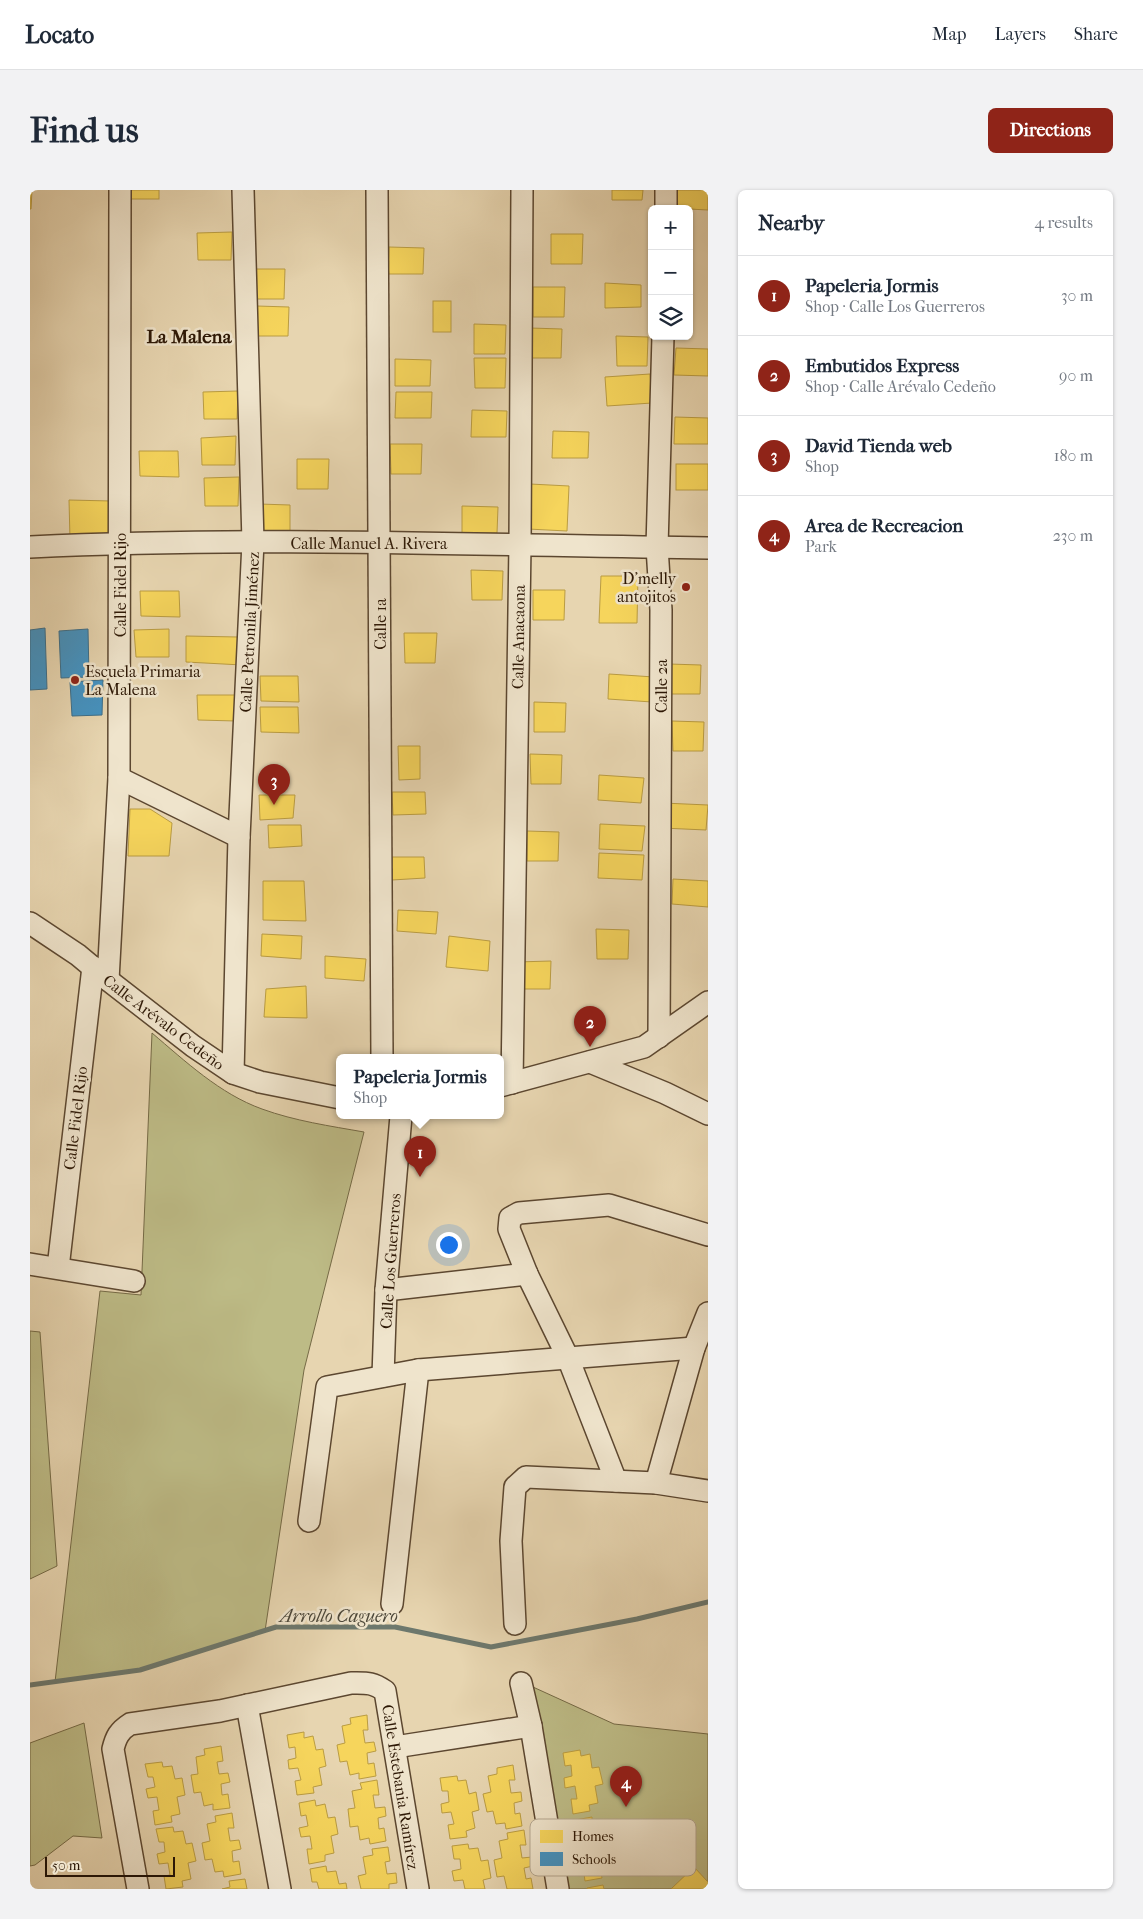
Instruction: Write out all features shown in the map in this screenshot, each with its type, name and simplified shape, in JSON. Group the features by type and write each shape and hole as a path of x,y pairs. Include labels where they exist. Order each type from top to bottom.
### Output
{"street":[{"name":"Calle Fidel Rijo","path":"58,1268 100,974 119,778 120,190"},
{"name":"Calle Petronila Jiménez","path":"233,1073 239,837 253,542 243,190"},
{"name":"Calle 1a","path":"377,190 382,1054"},
{"name":"Calle Anacaona","path":"506,1084 520,544 522,190"},
{"path":"666,190 666,205"},
{"name":"Calle 2a","path":"659,1037 661,610 657,547 663,340"},
{"name":"Calle Manuel A. Rivera","path":"30,547 120,543 253,542 520,544 708,548"},
{"path":"119,778 239,837"},
{"name":"Calle Arévalo Cedeño","path":"30,923 78,955 193,1046 233,1073 260,1082 336,1097"},
{"path":"506,1084 644,1047 708,1002"},
{"path":"590,1062 708,1114"},
{"name":"Calle Los Guerreros","path":"383,1376 386,1290 401,1119"},
{"path":"616,1481 568,1358 527,1274 509,1229 510,1218 519,1212 609,1205 708,1235"},
{"path":"30,1264 134,1281"},
{"path":"386,1290 527,1274"},
{"path":"656,1483 694,1348 708,1313"},
{"path":"309,1521 327,1387 418,1370 694,1348"},
{"path":"392,1604 418,1370"},
{"path":"515,1624 511,1541 515,1487 526,1477 656,1483 708,1491"},
{"name":"Calle Estebania Ramírez","path":"138,1889 113,1750 116,1737 122,1730 130,1724 247,1705 351,1684 373,1683 385,1691 418,1889"},
{"path":"521,1683 531,1726 546,1819"},
{"path":"247,1705 280,1889"},
{"path":"395,1747 531,1726"},
{"path":"556,1876 558,1889"}],"shaded area":[{"path":"152,1033 217,1086 247,1103 287,1117 364,1132 304,1370 265,1631 140,1670 55,1682 100,1291 141,1295"},
{"path":"30,1331 40,1332 57,1566 30,1579"},
{"path":"522,1682 614,1724 708,1734 708,1889 558,1889 556,1876 696,1876 696,1819 546,1819"},
{"path":"84,1723 102,1838 73,1836 35,1865 30,1866 30,1743"}],"building: Homes":[{"path":"30,190 32,190 31,209 30,209"},
{"path":"128,190 159,190 159,199 128,199"},
{"path":"612,190 643,190 642,200 612,200"},
{"path":"671,190 708,190 708,210 693,209 693,205 670,205"},
{"path":"232,232 231,260 198,260 197,233"},
{"path":"551,234 583,234 582,264 551,264"},
{"path":"389,247 424,248 423,274 388,274"},
{"path":"253,269 285,269 284,299 253,299"},
{"path":"605,283 641,285 641,307 605,308"},
{"path":"533,287 565,287 564,317 533,317"},
{"path":"433,301 451,301 451,332 433,332"},
{"path":"257,306 289,307 288,336 257,336"},
{"path":"474,324 506,325 505,354 474,354"},
{"path":"530,328 562,329 561,358 531,358"},
{"path":"616,336 648,337 647,366 617,366"},
{"path":"676,348 708,349 708,376 674,375"},
{"path":"474,358 506,358 505,388 475,388"},
{"path":"395,359 431,360 430,386 395,386"},
{"path":"650,374 652,403 607,406 605,377"},
{"path":"238,391 237,419 204,419 203,392"},
{"path":"396,392 432,392 431,418 395,418"},
{"path":"472,410 507,411 506,437 471,437"},
{"path":"675,417 708,418 708,444 674,444"},
{"path":"553,431 589,432 588,458 552,458"},
{"path":"236,436 235,465 202,465 201,438"},
{"path":"390,444 422,444 421,474 391,474"},
{"path":"139,451 178,451 179,477 140,476"},
{"path":"297,459 329,459 328,489 297,489"},
{"path":"676,464 708,464 708,490 676,490"},
{"path":"239,477 238,506 205,506 204,478"},
{"path":"530,484 569,486 567,531 528,529"},
{"path":"69,500 111,501 110,538 70,539"},
{"path":"259,504 290,505 290,534 259,534"},
{"path":"462,506 498,507 497,533 462,533"},
{"path":"471,570 503,571 502,600 472,600"},
{"path":"601,576 638,576 637,623 599,623"},
{"path":"533,590 565,590 564,620 533,620"},
{"path":"140,591 179,591 180,617 141,616"},
{"path":"169,629 169,657 136,657 134,630"},
{"path":"404,633 437,633 435,663 405,663"},
{"path":"186,636 238,637 242,665 186,662"},
{"path":"669,664 701,665 700,694 669,694"},
{"path":"609,674 654,677 652,702 608,699"},
{"path":"260,676 298,676 299,702 261,701"},
{"path":"197,695 236,695 236,721 198,720"},
{"path":"534,702 566,703 565,732 534,732"},
{"path":"260,707 298,707 299,733 261,732"},
{"path":"672,721 704,722 703,751 673,751"},
{"path":"398,746 420,746 420,779 399,780"},
{"path":"530,754 562,755 561,784 531,784"},
{"path":"599,775 644,778 641,803 598,800"},
{"path":"392,792 425,792 426,814 393,815"},
{"path":"259,795 295,795 293,818 260,820"},
{"path":"663,803 708,805 706,830 662,828"},
{"path":"130,809 150,809 172,823 169,856 128,856"},
{"path":"600,824 645,826 642,851 599,849"},
{"path":"268,825 301,825 302,846 269,848"},
{"path":"527,831 559,832 558,861 527,861"},
{"path":"599,853 644,855 642,880 598,878"},
{"path":"391,857 424,857 425,878 392,880"},
{"path":"673,879 708,881 708,907 672,904"},
{"path":"263,881 304,881 306,921 263,920"},
{"path":"398,910 438,912 436,934 397,931"},
{"path":"596,929 629,930 628,959 597,959"},
{"path":"262,934 302,936 301,959 261,956"},
{"path":"449,936 490,941 488,971 446,967"},
{"path":"325,956 366,959 364,981 325,978"},
{"path":"551,961 550,989 517,989 516,962"},
{"path":"306,986 307,1018 264,1017 266,989"},
{"path":"367,1715 368,1730 363,1730 365,1743 374,1742 376,1751 367,1753 368,1764 374,1763 376,1776 359,1779 359,1773 350,1775 347,1761 340,1762 337,1745 345,1743 342,1726 351,1724 350,1718"},
{"path":"304,1732 304,1738 313,1736 316,1750 323,1749 326,1766 319,1768 322,1785 313,1787 314,1793 297,1795 295,1781 301,1780 298,1768 289,1769 288,1760 296,1758 295,1747 289,1748 287,1735"},
{"path":"221,1746 223,1761 217,1762 219,1774 228,1773 230,1782 221,1784 222,1795 228,1794 230,1808 213,1810 213,1804 204,1806 201,1792 194,1793 191,1775 198,1774 196,1757 205,1755 204,1749"},
{"path":"580,1750 581,1756 590,1754 592,1768 599,1767 603,1784 595,1786 598,1803 589,1805 590,1811 573,1814 571,1799 577,1799 575,1786 565,1788 564,1778 572,1776 571,1765 565,1766 563,1753"},
{"path":"162,1762 163,1767 172,1766 175,1779 182,1778 185,1795 177,1797 180,1814 171,1816 172,1822 155,1825 153,1811 159,1810 157,1797 148,1798 146,1789 155,1787 153,1777 148,1777 145,1764"},
{"path":"513,1765 515,1780 509,1780 511,1793 521,1792 522,1801 514,1803 515,1814 520,1813 522,1826 506,1829 505,1823 496,1824 493,1811 487,1812 483,1794 491,1792 488,1776 497,1774 497,1768"},
{"path":"457,1776 458,1781 466,1780 469,1794 476,1792 479,1810 472,1812 475,1828 466,1831 467,1837 450,1839 448,1825 454,1824 451,1812 442,1813 441,1804 449,1802 448,1791 442,1791 440,1778"},
{"path":"377,1780 379,1795 373,1795 375,1808 385,1807 386,1816 378,1818 379,1829 384,1828 386,1841 370,1844 369,1838 360,1840 358,1826 350,1827 348,1809 355,1808 352,1791 362,1789 360,1783"},
{"path":"315,1800 316,1806 325,1804 328,1818 335,1817 338,1834 331,1836 334,1853 325,1855 325,1861 309,1864 307,1849 312,1849 310,1836 301,1837 299,1828 308,1826 306,1815 301,1816 299,1803"},
{"path":"232,1813 234,1828 228,1828 230,1841 239,1840 241,1849 232,1851 233,1862 239,1861 241,1874 224,1877 223,1871 215,1872 212,1859 205,1860 202,1843 210,1841 207,1824 216,1822 215,1816"},
{"path":"173,1827 174,1832 183,1831 186,1844 192,1843 196,1861 188,1863 191,1879 182,1881 183,1887 166,1889 164,1876 170,1875 168,1863 159,1864 157,1854 165,1852 164,1842 159,1842 156,1829"},
{"path":"524,1830 526,1845 520,1845 522,1858 530,1857 530,1867 524,1868 526,1879 531,1878 533,1889 507,1889 504,1876 497,1877 494,1860 502,1858 499,1841 508,1839 507,1833"},
{"path":"468,1844 469,1849 478,1848 481,1861 488,1860 491,1878 483,1880 485,1889 465,1889 463,1880 454,1881 452,1871 461,1869 460,1859 454,1859 452,1846"},
{"path":"388,1847 390,1861 385,1862 387,1874 396,1873 397,1883 389,1884 389,1889 361,1889 358,1876 366,1874 363,1857 373,1855 372,1849"},
{"path":"326,1866 327,1872 336,1871 339,1884 346,1883 347,1889 319,1889 317,1882 312,1882 310,1869"},
{"path":"696,1869 708,1882 708,1889 671,1889 685,1876 696,1876"},
{"path":"584,1876 602,1876 602,1878 585,1881"},
{"path":"245,1879 247,1889 222,1889 230,1887 229,1881"},
{"path":"603,1885 604,1889 587,1889 587,1888"}],"building: Schools":[{"path":"45,628 47,689 30,690 30,630"},
{"path":"88,629 89,677 61,678 59,631"},
{"path":"103,680 102,715 72,716 70,682"}],"waterway":[{"name":"Arrollo Caguero","path":"30,1685 140,1670 276,1627 395,1627 491,1647 637,1619 708,1602"}],"place":[{"name":"D’melly antojitos","path":"686,587"},
{"name":"Escuela Primaria La Malena","path":"75,680"},
{"name":"David Tienda web","path":"274,805"},
{"name":"Embutidos Express","path":"590,1047"},
{"name":"Papeleria Jormis","path":"420,1177"},
{"name":"Area de Recreacion","path":"626,1807"}],"district":[{"name":"La Malena","path":"189,336"}]}
